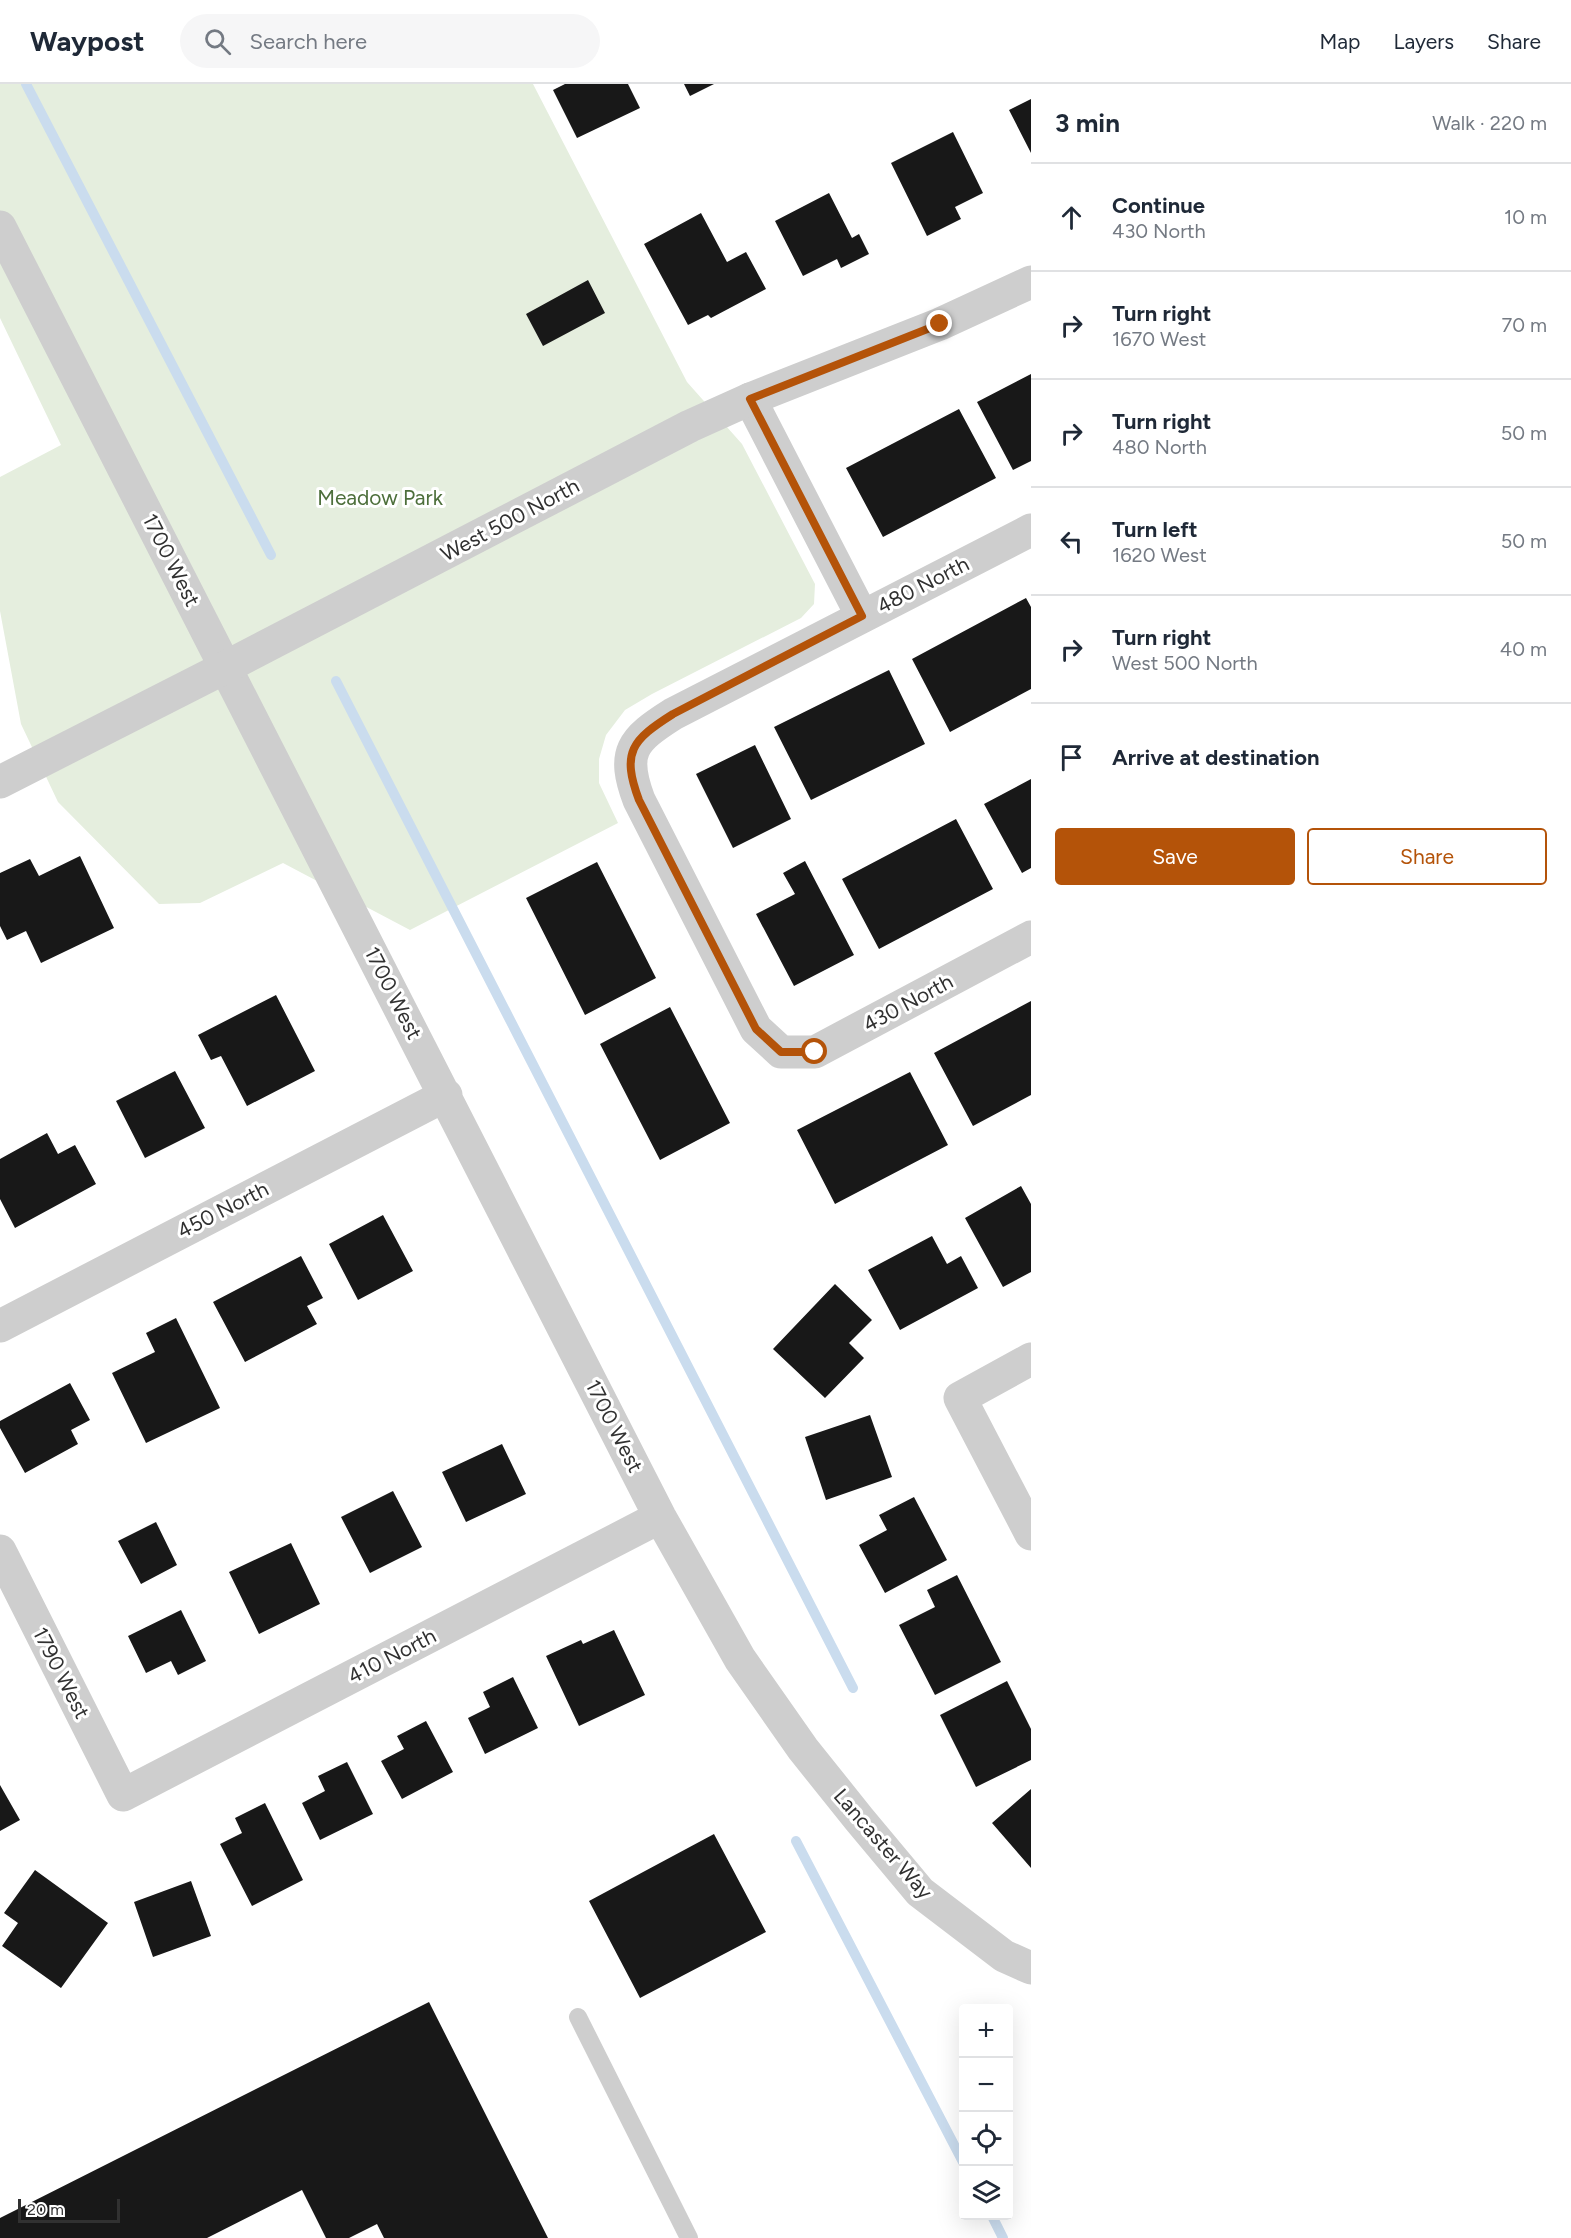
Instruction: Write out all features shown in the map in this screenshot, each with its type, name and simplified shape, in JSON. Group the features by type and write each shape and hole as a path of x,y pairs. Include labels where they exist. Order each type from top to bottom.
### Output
{"street":[{"name":"1700 West","path":"0,227 660,1517 740,1659 803,1749"},
{"name":"West 500 North","path":"0,782 226,668 690,426 750,399 940,324 1031,282"},
{"path":"750,399 862,616"},
{"name":"480 North","path":"781,1052 756,1029 639,800 631,778 631,751 649,730 673,714 1031,530"},
{"name":"430 North","path":"781,1052 815,1052 1031,937"},
{"name":"450 North","path":"0,1326 446,1095"},
{"path":"1031,1359 960,1398 1031,1534"},
{"name":"410 North","path":"123,1795 660,1517"},
{"name":"1790 West","path":"0,1551 123,1795"},
{"name":"Lancaster Way","path":"803,1749 920,1892 1004,1956 1031,1968"}],"lane":[{"path":"578,2017 688,2238"}],"green space":[{"name":"Meadow Park","path":"0,84 533,84 687,382 742,444 815,584 814,604 801,618 625,710 606,735 599,759 599,783 618,823 410,930 283,863 200,903 159,904 58,802 21,724 0,611 0,477 61,445 0,318"}],"building":[{"path":"565,84 628,84 640,108 577,138 553,90"},
{"path":"684,84 714,84 690,96"},
{"path":"1031,99 1031,153 1009,110"},
{"path":"953,132 983,193 955,207 961,219 927,236 891,163"},
{"path":"829,193 852,238 859,234 869,254 841,268 837,259 803,276 775,221"},
{"path":"701,213 727,262 746,252 766,289 711,318 708,315 688,325 644,244"},
{"path":"588,280 605,313 543,346 526,314"},
{"path":"1031,374 1031,461 1013,470 977,402"},
{"path":"959,409 996,478 883,537 846,468"},
{"path":"1026,598 1031,607 1031,689 950,732 912,659"},
{"path":"889,670 925,744 811,800 774,727"},
{"path":"755,745 791,819 733,848 696,774"},
{"path":"1031,779 1031,868 1022,873 984,804"},
{"path":"956,819 993,889 879,949 842,879"},
{"path":"80,856 114,928 41,963 26,931 7,940 0,926 0,873 30,859 39,876"},
{"path":"805,861 854,955 794,986 756,914 795,894 783,873"},
{"path":"597,862 656,978 585,1015 526,898"},
{"path":"276,995 315,1071 247,1106 221,1056 211,1060 198,1035"},
{"path":"1031,1001 1031,1095 973,1126 934,1053"},
{"path":"670,1007 730,1123 660,1160 600,1044"},
{"path":"175,1071 205,1128 145,1158 116,1101"},
{"path":"910,1072 948,1145 835,1204 797,1130"},
{"path":"47,1133 58,1154 75,1145 96,1184 15,1228 0,1199 0,1159"},
{"path":"1021,1186 1031,1204 1031,1272 1003,1287 965,1218"},
{"path":"383,1215 413,1271 358,1300 329,1244"},
{"path":"932,1236 947,1264 961,1256 978,1288 900,1330 868,1270"},
{"path":"301,1256 323,1298 307,1306 317,1324 245,1362 213,1302"},
{"path":"835,1284 872,1320 849,1343 864,1358 825,1398 773,1349"},
{"path":"176,1318 220,1408 146,1443 112,1373 155,1352 146,1333"},
{"path":"70,1383 90,1420 71,1430 78,1444 25,1473 0,1428 0,1421"},
{"path":"870,1415 892,1477 826,1500 805,1437"},
{"path":"502,1444 526,1494 466,1522 442,1472"},
{"path":"393,1491 422,1547 370,1573 341,1517"},
{"path":"914,1497 947,1560 885,1593 859,1545 887,1530 879,1515"},
{"path":"156,1522 177,1565 141,1584 118,1541"},
{"path":"291,1543 320,1604 259,1634 229,1572"},
{"path":"957,1575 1001,1662 935,1695 899,1625 935,1607 927,1590"},
{"path":"181,1610 206,1661 178,1675 171,1661 146,1673 128,1636"},
{"path":"614,1630 645,1695 579,1726 546,1656 581,1640 583,1644"},
{"path":"513,1677 538,1728 485,1754 468,1718 490,1707 483,1692"},
{"path":"1007,1681 1031,1729 1031,1760 976,1787 940,1715"},
{"path":"426,1721 453,1772 402,1799 381,1761 404,1749 397,1736"},
{"path":"347,1762 373,1814 320,1840 302,1803 325,1791 318,1776"},
{"path":"0,1785 20,1820 0,1831"},
{"path":"1031,1789 1031,1868 992,1823"},
{"path":"265,1803 303,1880 252,1906 220,1844 242,1833 235,1818"},
{"path":"714,1834 766,1932 640,1998 589,1901"},
{"path":"35,1870 108,1923 61,1988 2,1946 18,1923 4,1913"},
{"path":"191,1881 211,1936 153,1957 134,1902"},
{"path":"429,2002 548,2238 384,2238 377,2224 349,2238 326,2238 302,2190 207,2238 0,2238 0,2218"}],"waterway":[{"path":"26,84 271,555"},
{"path":"336,681 853,1688"},
{"path":"796,1841 959,2154"},
{"path":"994,2220 1003,2238"}],"route":[{"path":"815,1052 781,1052 756,1029 639,800 631,778 631,751 649,730 673,714 862,616 750,399 940,324"}]}
